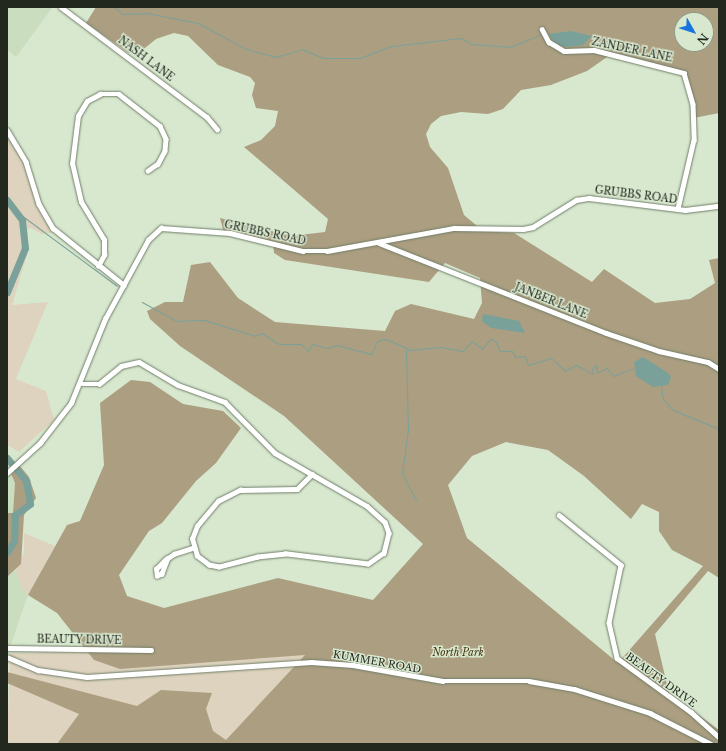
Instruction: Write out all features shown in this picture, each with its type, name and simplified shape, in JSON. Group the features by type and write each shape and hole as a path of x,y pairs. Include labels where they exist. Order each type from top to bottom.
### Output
{"street":[{"name":"NASH LANE","path":"61,7 207,117 217,129"},
{"name":"ZANDER LANE","path":"542,29 549,42 564,51 594,50 684,73 693,104 694,140 678,209"},
{"path":"98,266 104,254 104,240 81,202 72,164 77,121 87,101 100,94 119,94 160,126 166,139 165,151 158,164 148,171"},
{"path":"7,130 26,162 49,223 64,240 124,285"},
{"name":"GRUBBS ROAD","path":"8,472 18,464 57,424 82,384 103,324 148,240 164,228 230,233 316,252 379,243 461,228 523,229 533,227 576,200 589,198 678,209 719,206"},
{"name":"JANBER LANE","path":"379,243 606,333 659,351 708,362 719,369"},
{"path":"82,384 102,383 125,364 146,364 178,386 231,405 271,449 362,502 385,522 390,539 379,559 360,564 275,554 216,567 202,561 193,548 195,528 221,498 240,490 297,489 312,474"},
{"name":"BEAUTY DRIVE","path":"559,515 621,565 609,618 610,638 617,658 719,737"},
{"path":"168,558 193,548"},
{"name":"BEAUTY DRIVE","path":"7,648 152,650"},
{"name":"KUMMER ROAD","path":"7,657 38,670 87,677 311,662 353,665 443,681 529,681 574,689 650,714 711,744"}],"shaded area":[{"path":"7,7 52,8 16,57 7,50"},
{"path":"7,469 15,483 13,513 7,513"},
{"path":"16,570 28,595 10,647 7,646 7,577"}],"green space":[{"path":"96,7 719,7 719,113 694,118 685,75 610,55 587,71 551,85 521,90 503,109 488,114 461,112 441,116 431,124 426,134 430,147 448,168 464,215 483,231 514,233 592,282 604,269 655,303 690,299 715,283 709,260 719,258 719,578 708,571 655,634 669,693 719,730 719,744 57,744 79,714 7,683 7,672 137,706 161,690 212,693 206,709 213,731 226,740 305,655 120,669 94,660 57,613 28,595 67,525 80,521 104,465 100,403 131,380 150,382 183,404 223,411 241,428 216,463 196,481 162,523 149,531 119,575 127,596 164,608 278,578 373,600 423,544 284,416 180,346 150,319 147,311 165,302 183,302 191,265 210,262 238,298 275,322 385,331 395,311 411,304 474,319 482,303 480,278 445,263 429,282 285,260 274,253 273,243 224,233 220,218 291,236 325,232 328,219 244,147 261,140 275,126 278,111 256,108 252,95 255,83 250,77 218,65 188,36 174,33 156,39 140,52 129,53 86,23","holes":["506,442 548,450 584,476 631,519 642,504 659,512 659,531 672,550 703,566 618,663 467,538 448,485 472,456"]},
{"path":"7,130 56,232 42,234 30,228 27,230 29,248 12,305 48,302 16,379 46,391 54,420 19,452 7,445"},
{"path":"20,466 29,477 36,498 24,515 21,564 7,577 7,513 13,513 15,483 11,474"},
{"name":"North Park","path":"442,528 685,714 700,744 7,744 10,653 344,648"},
{"path":"24,533 55,546 28,595 23,591 16,570 24,553"}],"water":[{"path":"571,31 592,36 583,45 567,47 556,45 549,34"},
{"path":"483,314 519,321 525,333 491,328 482,321"},
{"path":"643,357 668,373 671,377 668,385 653,387 636,376 634,362"}],"waterway":[{"path":"114,7 123,14 147,13 198,23 246,49 276,57 302,49 323,58 360,58 392,46 461,38 471,44 510,47 542,34"},
{"path":"7,200 22,220 25,248 7,292"},
{"path":"17,212 117,286"},
{"path":"142,302 176,321 204,320 255,336 261,333 279,344 301,344 308,351 312,344 327,348 337,345 371,354 377,341 386,339 411,350 440,347 463,351 472,341 482,349 490,339 495,341 500,351 512,351 515,357 525,356 528,365 551,358 565,371 576,365 593,374 592,369 596,365 597,373 607,368 613,376 634,368"},
{"path":"406,349 408,430 402,473 416,501"},
{"path":"661,387 663,399 673,410 719,429"},
{"path":"7,458 26,481 30,504 15,515 14,541 7,552"}]}
